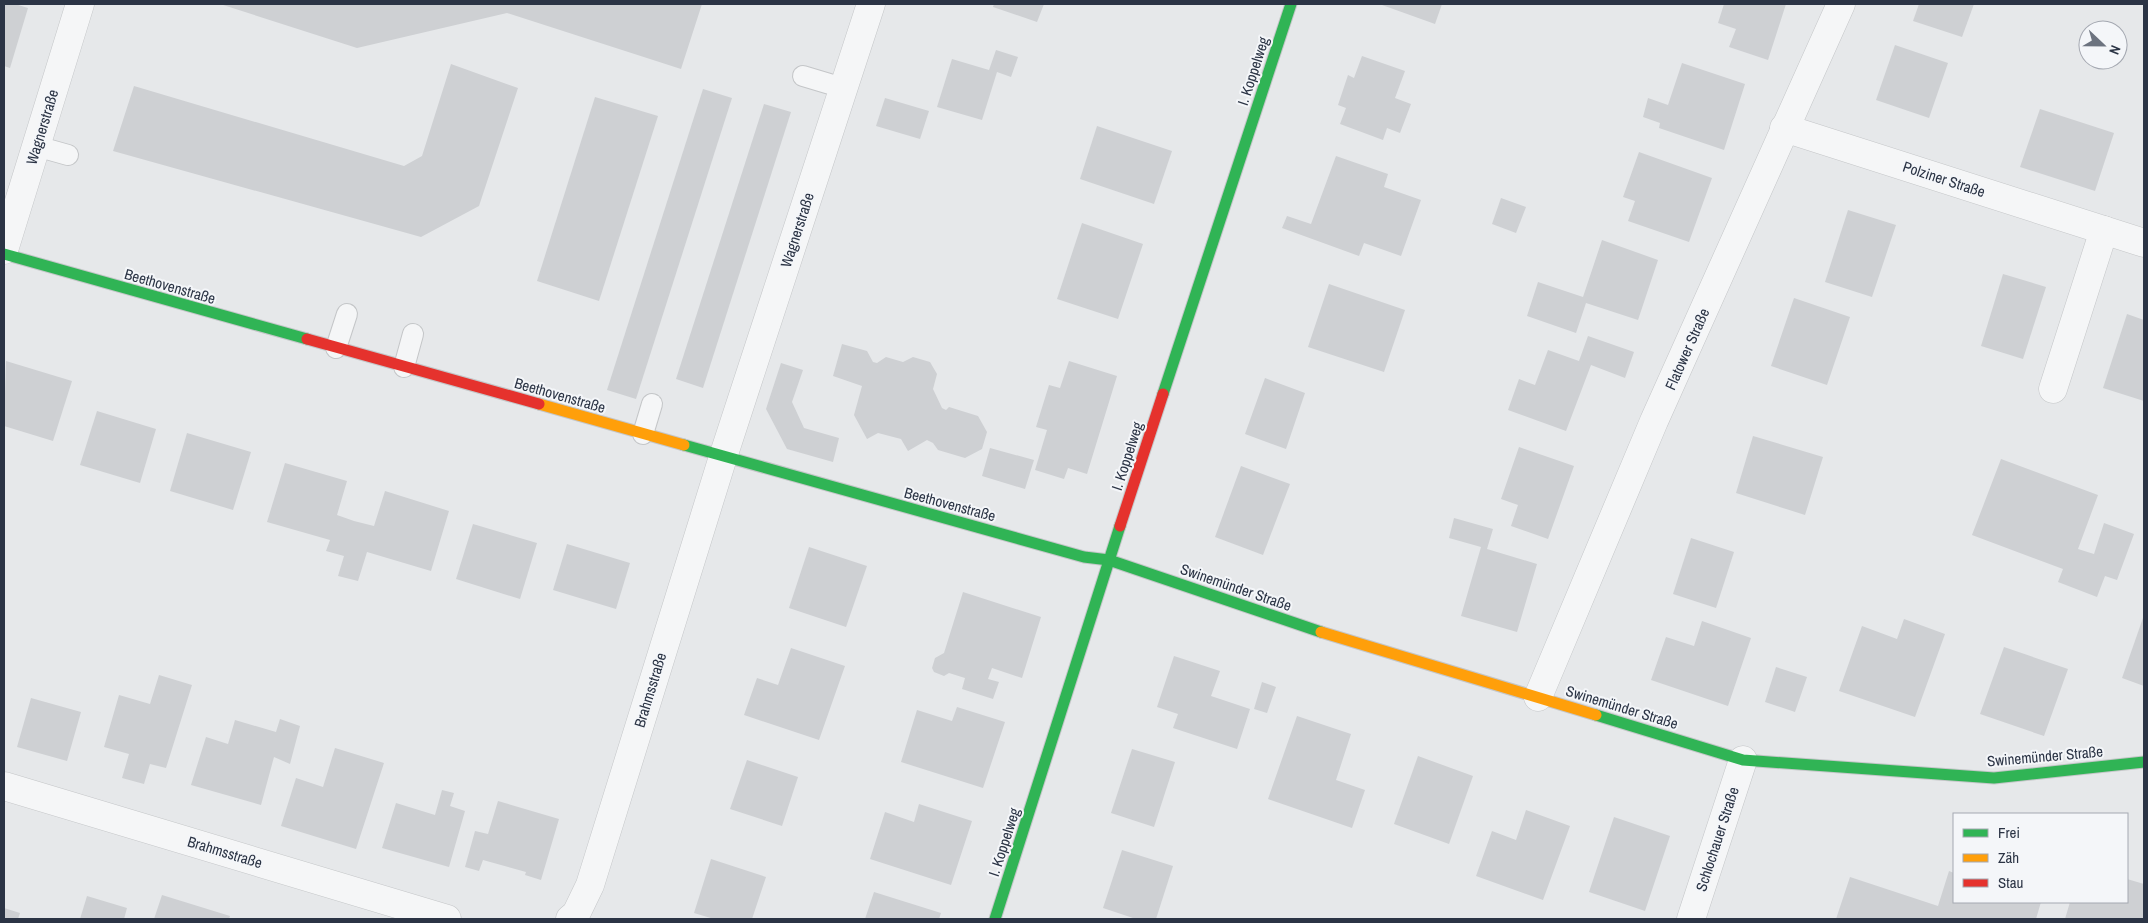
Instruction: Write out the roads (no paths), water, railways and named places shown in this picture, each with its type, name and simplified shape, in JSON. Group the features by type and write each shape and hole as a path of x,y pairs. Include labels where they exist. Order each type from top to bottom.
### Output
{"street":[{"name":"Wagnerstraße","path":"4,250 80,4"},
{"name":"Wagnerstraße","path":"723,457 870,4"},
{"name":"I. Koppelweg","path":"995,919 1109,560 1291,4"},
{"name":"Flatower Straße","path":"1538,697 1654,421 1841,4"},
{"name":"Polziner Straße","path":"1784,128 2144,243"},
{"path":"2053,389 2104,230"},
{"name":"Beethovenstraße","path":"4,254 1084,557 1109,560"},
{"name":"Brahmsstraße","path":"573,917 590,885 723,457"},
{"name":"Swinemünder Straße","path":"1109,560 1306,627 1743,760 1994,778 2144,762"},
{"name":"Schlochauer Straße","path":"1691,919 1743,760"},
{"name":"Brahmsstraße","path":"4,786 447,919"}],"lane":[{"path":"803,76 843,88"},
{"path":"36,146 68,155"},
{"path":"336,348 347,314"},
{"path":"404,367 413,334"},
{"path":"643,434 652,404"}]}
